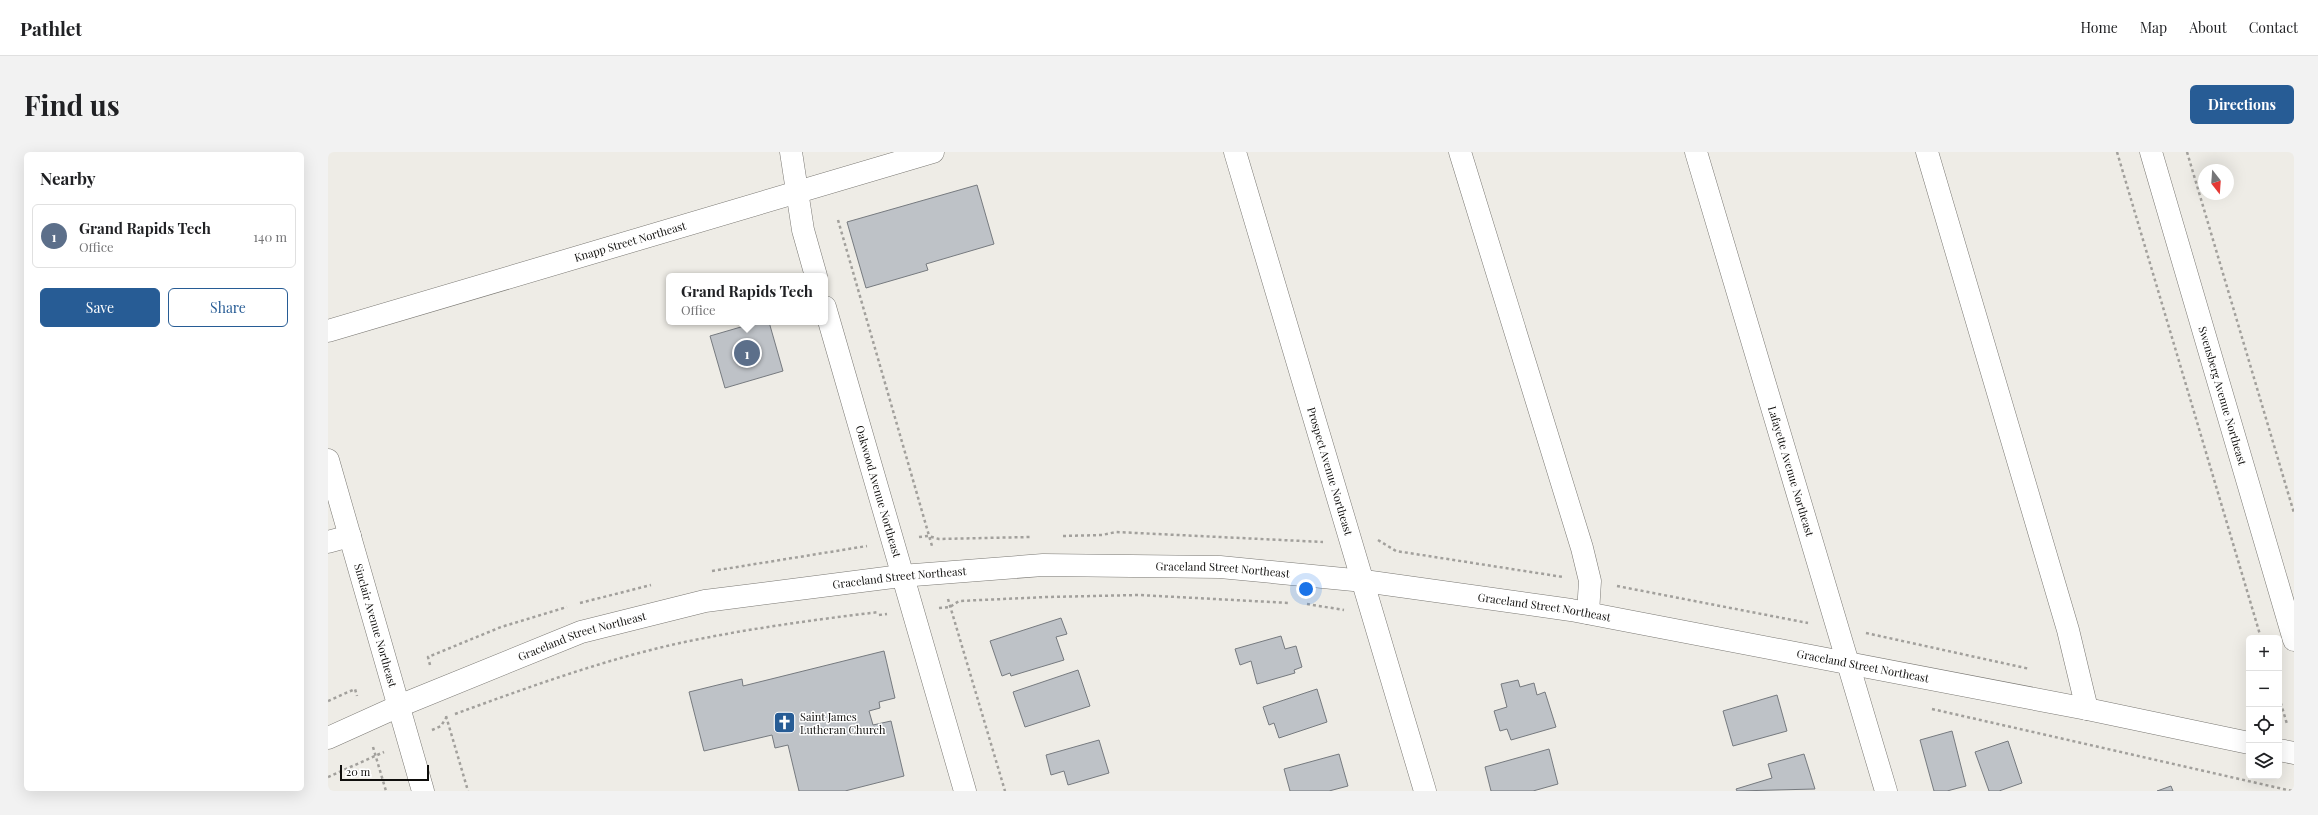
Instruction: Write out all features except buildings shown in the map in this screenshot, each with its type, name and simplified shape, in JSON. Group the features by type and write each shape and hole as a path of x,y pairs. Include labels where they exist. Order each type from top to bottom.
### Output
{"street":[{"path":"791,152 803,230 815,273"},
{"name":"Knapp Street Northeast","path":"328,330 933,152"},
{"name":"Prospect Avenue Northeast","path":"1235,152 1374,613 1425,791"},
{"path":"1460,152 1582,548 1590,581 1588,613"},
{"name":"Lafayette Avenue Northeast","path":"1696,152 1850,664 1886,791"},
{"path":"1927,152 2068,630 2087,709"},
{"name":"Swensberg Avenue Northeast","path":"2151,152 2294,640"},
{"name":"Oakwood Avenue Northeast","path":"828,318 901,576 965,791"},
{"name":"Sinclair Avenue Northeast","path":"328,460 423,791"},
{"path":"328,542 350,536"},
{"name":"Graceland Street Northeast","path":"328,738 399,706 580,632 705,601 901,576 1043,565 1220,567 1364,581 1588,613 2087,709 2246,743"},
{"path":"2282,751 2294,753"}],"path":[{"path":"2117,152 2260,635"},
{"path":"2187,152 2294,513"},
{"path":"838,220 928,536 942,573 950,607 1005,791"},
{"path":"328,777 440,726 446,718 545,681 680,643 793,622 950,607 959,601 1048,597 1138,595 1293,603"},
{"path":"1301,603 1374,613"},
{"path":"428,657 468,791"},
{"path":"328,701 354,688"},
{"path":"1926,707 2292,791"}],"place":[{"name":"Grand Rapids Tech","path":"747,353"},
{"name":"Saint James Lutheran Church","path":"785,723"}]}
